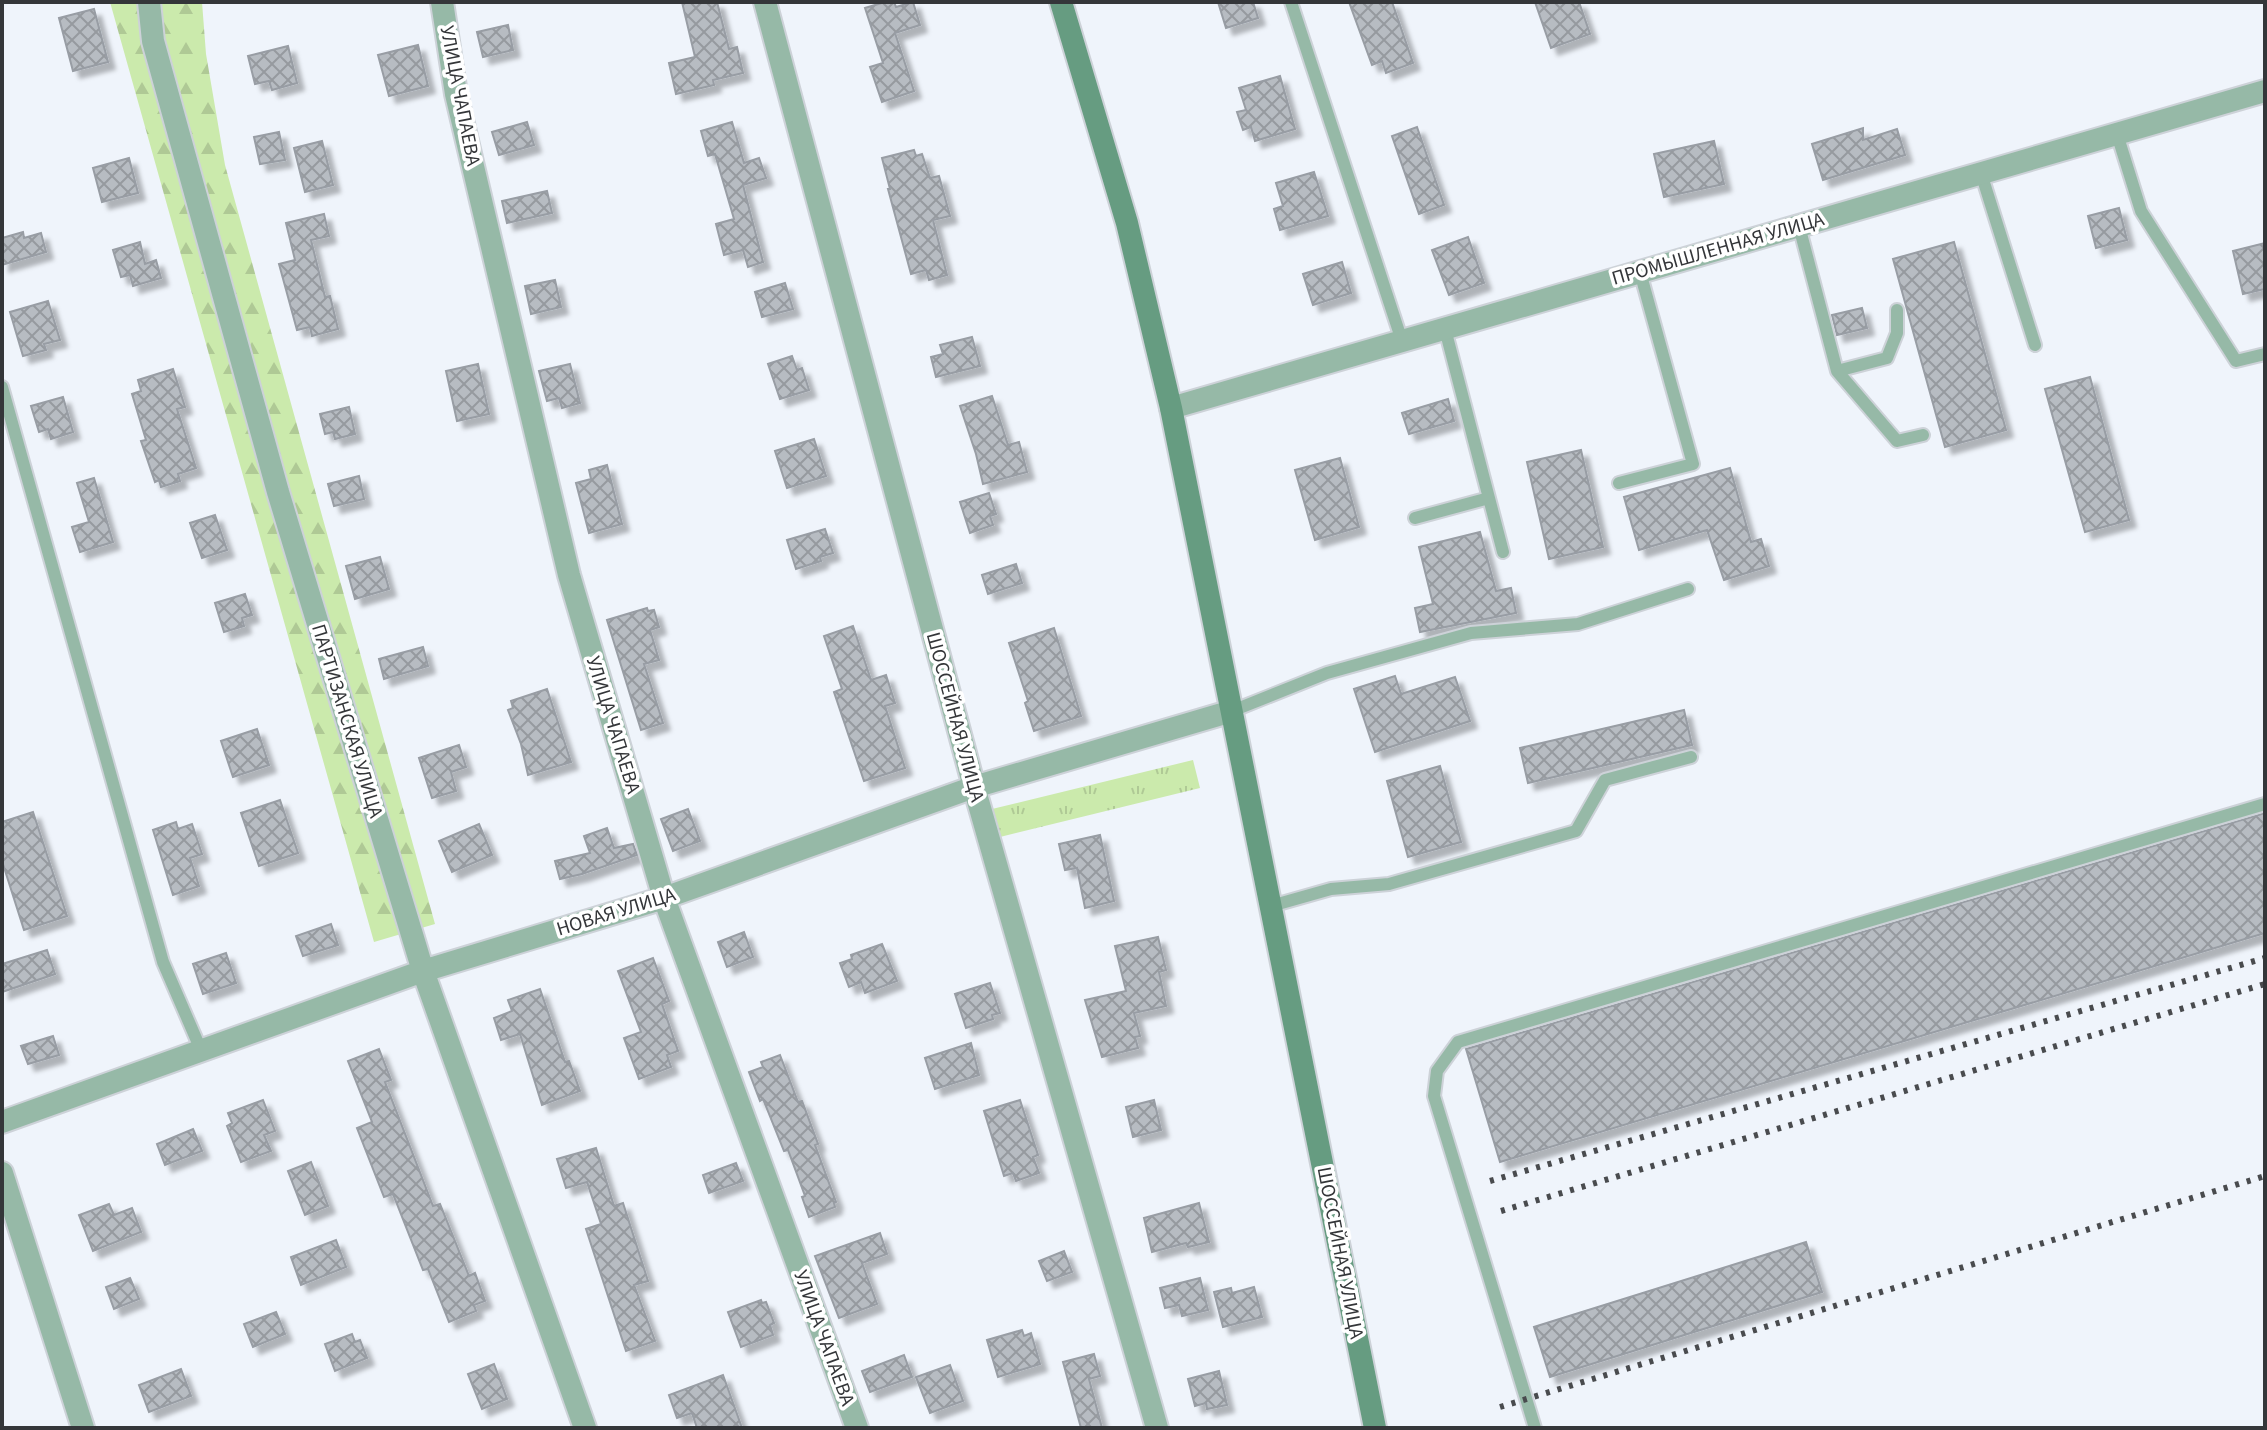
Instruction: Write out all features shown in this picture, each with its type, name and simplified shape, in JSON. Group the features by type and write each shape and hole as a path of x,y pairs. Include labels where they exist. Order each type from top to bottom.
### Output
{"main road":[{"name":"ШОССЕЙНАЯ УЛИЦА","path":"1061,2 1127,223 1171,408 1375,1428"}],"street":[{"name":"ПАРТИЗАНСКАЯ УЛИЦА","path":"149,2 153,41 278,492 423,971 585,1428"},
{"name":"УЛИЦА ЧАПАЕВА","path":"442,2 456,94 569,575 664,898 857,1428"},
{"name":"ШОССЕЙНАЯ УЛИЦА","path":"765,2 974,787 1157,1428"},
{"name":"ПРОМЫШЛЕННАЯ УЛИЦА","path":"1171,408 2265,91"},
{"name":"НОВАЯ УЛИЦА","path":"2,1122 423,971 664,898 974,787 1232,711"},
{"path":"2,1173 83,1428"}],"lane":[{"path":"1291,2 1402,341"},
{"path":"2117,134 2141,211 2236,361 2265,354"},
{"path":"1981,173 2035,345"},
{"path":"1799,226 1837,371 1897,441 1923,435"},
{"path":"1619,483 1693,464 1640,272"},
{"path":"1837,371 1887,358 1897,333 1897,310"},
{"path":"1445,329 1503,552"},
{"path":"2,387 163,962 201,1050"},
{"path":"1415,518 1489,498"},
{"path":"1232,711 1327,673 1471,633 1578,624 1688,589"},
{"path":"1271,906 1331,889 1389,884 1576,831 1605,780 1691,757"},
{"path":"1535,1428 1434,1096 1437,1071 1458,1042 2265,804"}],"green space":[{"path":"110,2 202,2 206,54 225,165 435,924 374,942"},
{"path":"1193,760 1200,788 1000,837 992,809"}],"building":[{"path":"682,2 717,2 729,49 737,47 743,73 713,80 714,85 676,94 669,63 695,57"},
{"path":"894,2 896,7 913,2 920,25 895,33 914,91 882,102 870,67 883,63 865,8"},
{"path":"1218,2 1253,2 1258,18 1226,28"},
{"path":"1349,2 1392,2 1413,63 1386,73 1382,61 1372,65"},
{"path":"1535,2 1579,2 1590,34 1551,48"},
{"path":"94,9 108,62 73,71 59,18"},
{"path":"508,25 513,50 483,57 477,32"},
{"path":"418,45 428,86 389,96 378,55"},
{"path":"288,46 297,83 272,90 269,81 255,84 248,56"},
{"path":"1280,76 1295,129 1255,141 1251,127 1243,130 1237,112 1246,110 1239,88"},
{"path":"527,122 534,145 499,155 492,132"},
{"path":"732,122 744,163 759,158 766,178 743,185 763,262 748,267 743,250 724,255 716,224 734,219 715,154 708,156 701,131"},
{"path":"1417,127 1444,205 1419,214 1392,136"},
{"path":"1863,128 1863,140 1897,129 1905,155 1823,180 1812,144"},
{"path":"279,132 285,160 260,164 254,137"},
{"path":"322,141 333,185 305,192 294,148"},
{"path":"1714,141 1724,184 1664,197 1654,154"},
{"path":"914,150 916,156 922,154 930,178 939,176 950,216 933,220 947,275 929,280 926,270 911,274 882,158"},
{"path":"129,158 138,193 102,202 93,168"},
{"path":"1314,172 1328,216 1280,230 1274,209 1283,206 1276,183"},
{"path":"547,191 552,213 507,223 502,201"},
{"path":"2119,208 2127,240 2096,248 2088,216"},
{"path":"324,214 329,236 311,240 325,297 330,296 338,329 312,336 310,327 297,330 279,264 295,260 286,223"},
{"path":"23,232 24,238 41,233 46,252 2,265 2,238"},
{"path":"1468,237 1484,283 1449,295 1432,250"},
{"path":"140,242 145,264 156,260 161,278 133,286 130,275 121,277 113,250"},
{"path":"1954,242 2006,430 1945,447 1893,259"},
{"path":"2265,243 2265,289 2243,294 2233,251"},
{"path":"1342,262 1351,293 1313,305 1303,274"},
{"path":"555,280 561,307 531,314 525,286"},
{"path":"785,283 793,309 762,317 755,292"},
{"path":"48,301 60,340 44,344 46,350 23,356 10,312"},
{"path":"1862,308 1867,328 1837,335 1832,315"},
{"path":"972,337 980,366 936,377 931,357 943,354 940,345"},
{"path":"792,356 797,370 802,368 809,390 780,399 768,364"},
{"path":"478,364 489,414 457,421 446,371"},
{"path":"570,364 580,403 562,408 559,398 547,401 539,371"},
{"path":"173,369 185,407 177,409 196,468 178,474 180,481 161,487 159,480 155,482 141,441 146,440 132,394 141,391 138,380"},
{"path":"2090,377 2129,520 2085,532 2045,389"},
{"path":"992,396 1008,445 1019,442 1027,472 983,484 960,406"},
{"path":"63,397 73,432 51,439 48,429 39,432 31,406"},
{"path":"1448,399 1454,421 1409,434 1402,413"},
{"path":"349,407 355,434 335,439 333,432 325,434 320,414"},
{"path":"814,439 826,476 787,488 775,451"},
{"path":"1581,450 1603,547 1549,559 1527,462"},
{"path":"1340,458 1359,527 1315,540 1295,470"},
{"path":"607,465 622,524 589,533 576,483 591,479 589,470"},
{"path":"1730,468 1751,542 1761,539 1769,566 1724,580 1707,530 1639,550 1624,497"},
{"path":"359,476 364,499 334,506 328,484"},
{"path":"94,478 113,542 80,552 72,527 89,522 77,483"},
{"path":"989,493 996,514 990,516 993,525 970,533 960,502"},
{"path":"215,515 227,550 202,558 190,523"},
{"path":"825,529 833,553 820,557 821,561 796,569 787,540"},
{"path":"1480,532 1496,591 1511,588 1516,613 1420,632 1415,608 1433,604 1419,547"},
{"path":"380,557 389,589 355,599 346,566"},
{"path":"1016,564 1022,583 988,594 982,575"},
{"path":"245,594 252,615 242,618 244,626 224,632 215,603"},
{"path":"647,608 648,611 654,610 659,627 650,630 659,660 644,664 663,723 641,730 607,620"},
{"path":"853,626 871,680 886,675 895,703 885,706 905,768 864,781 834,692 842,689 824,636"},
{"path":"1054,628 1081,716 1034,731 1025,703 1028,701 1009,643"},
{"path":"423,647 428,666 384,679 379,659"},
{"path":"1395,676 1401,694 1455,677 1470,721 1375,752 1354,689"},
{"path":"547,689 571,762 528,775 521,744 508,710 513,708 511,701"},
{"path":"1684,710 1692,745 1528,783 1520,748"},
{"path":"257,729 269,765 233,777 221,741"},
{"path":"459,745 466,767 451,772 456,791 432,798 419,758"},
{"path":"1440,766 1461,842 1408,857 1387,781"},
{"path":"280,800 298,853 259,866 241,813"},
{"path":"688,809 700,841 673,851 661,819"},
{"path":"33,812 67,916 24,930 2,861 2,822"},
{"path":"2265,813 2265,933 1500,1162 1466,1049"},
{"path":"176,822 178,829 192,824 202,854 190,858 199,886 173,895 153,830"},
{"path":"479,824 492,855 452,872 439,841"},
{"path":"607,828 614,848 633,844 637,855 560,879 555,861 590,853 584,836"},
{"path":"1100,835 1114,901 1085,908 1077,868 1065,870 1059,844"},
{"path":"331,924 338,945 303,956 296,936"},
{"path":"744,932 753,957 727,967 718,942"},
{"path":"1158,937 1166,970 1159,972 1166,1006 1134,1013 1140,1036 1135,1037 1138,1048 1102,1057 1085,1000 1126,991 1115,946"},
{"path":"882,944 897,981 865,993 861,982 849,987 840,963 852,959 851,955"},
{"path":"47,950 55,974 2,992 2,964"},
{"path":"226,953 236,983 203,994 193,964"},
{"path":"653,958 669,1001 662,1004 678,1051 667,1055 671,1067 639,1079 624,1038 641,1032 618,971"},
{"path":"990,983 1000,1013 992,1015 993,1019 966,1028 955,994"},
{"path":"540,989 565,1062 569,1061 580,1091 542,1105 520,1034 501,1040 494,1018 512,1011 508,1000"},
{"path":"53,1036 59,1055 28,1064 21,1046"},
{"path":"971,1043 979,1075 935,1089 925,1058"},
{"path":"379,1049 391,1080 385,1082 433,1206 440,1204 469,1276 475,1273 485,1301 474,1305 476,1311 449,1322 428,1269 423,1270 393,1194 384,1197 357,1128 372,1122 348,1061"},
{"path":"780,1055 798,1102 802,1101 836,1202 835,1207 809,1217 802,1197 805,1196 788,1150 784,1151 749,1072 763,1067 761,1062"},
{"path":"263,1100 275,1131 264,1135 271,1151 241,1162 227,1126 232,1123 228,1113"},
{"path":"1020,1100 1038,1155 1033,1157 1039,1173 1016,1181 1013,1173 1004,1176 984,1111"},
{"path":"1154,1100 1161,1130 1133,1137 1126,1107"},
{"path":"193,1129 202,1151 165,1165 157,1144"},
{"path":"596,1148 614,1206 623,1203 648,1281 634,1285 655,1341 626,1351 586,1229 601,1224 587,1182 566,1188 557,1159"},
{"path":"311,1162 328,1206 305,1215 288,1171"},
{"path":"736,1163 743,1181 709,1193 703,1175"},
{"path":"1199,1203 1209,1242 1188,1247 1186,1243 1152,1252 1144,1218"},
{"path":"109,1204 114,1215 132,1208 141,1232 93,1251 79,1215"},
{"path":"880,1233 887,1254 862,1263 877,1304 839,1318 815,1256"},
{"path":"336,1240 346,1267 301,1285 291,1257"},
{"path":"1806,1242 1822,1292 1550,1377 1534,1327"},
{"path":"1064,1251 1072,1272 1047,1281 1039,1261"},
{"path":"130,1278 139,1299 114,1309 106,1287"},
{"path":"1200,1278 1208,1310 1182,1316 1179,1305 1165,1308 1160,1288"},
{"path":"1254,1287 1262,1317 1223,1327 1214,1292 1231,1288 1232,1293"},
{"path":"761,1300 762,1303 766,1302 774,1323 770,1325 773,1335 741,1347 728,1312"},
{"path":"276,1312 285,1334 253,1347 244,1324"},
{"path":"1022,1330 1024,1336 1031,1333 1040,1364 998,1377 987,1340"},
{"path":"352,1334 355,1342 360,1340 367,1358 335,1371 325,1344"},
{"path":"1094,1354 1100,1376 1089,1379 1102,1428 1081,1428 1063,1362"},
{"path":"904,1355 912,1377 870,1392 862,1371"},
{"path":"494,1364 507,1399 482,1409 468,1374"},
{"path":"950,1365 963,1401 930,1413 916,1377"},
{"path":"181,1369 191,1396 149,1412 139,1385"},
{"path":"1219,1371 1227,1405 1207,1409 1206,1403 1195,1406 1188,1379"},
{"path":"723,1375 742,1428 697,1428 692,1413 677,1418 669,1395"}],"railway":[{"path":"1490,1181 2265,958"},
{"path":"1501,1211 2265,984"},
{"path":"1500,1407 2265,1176"}]}
